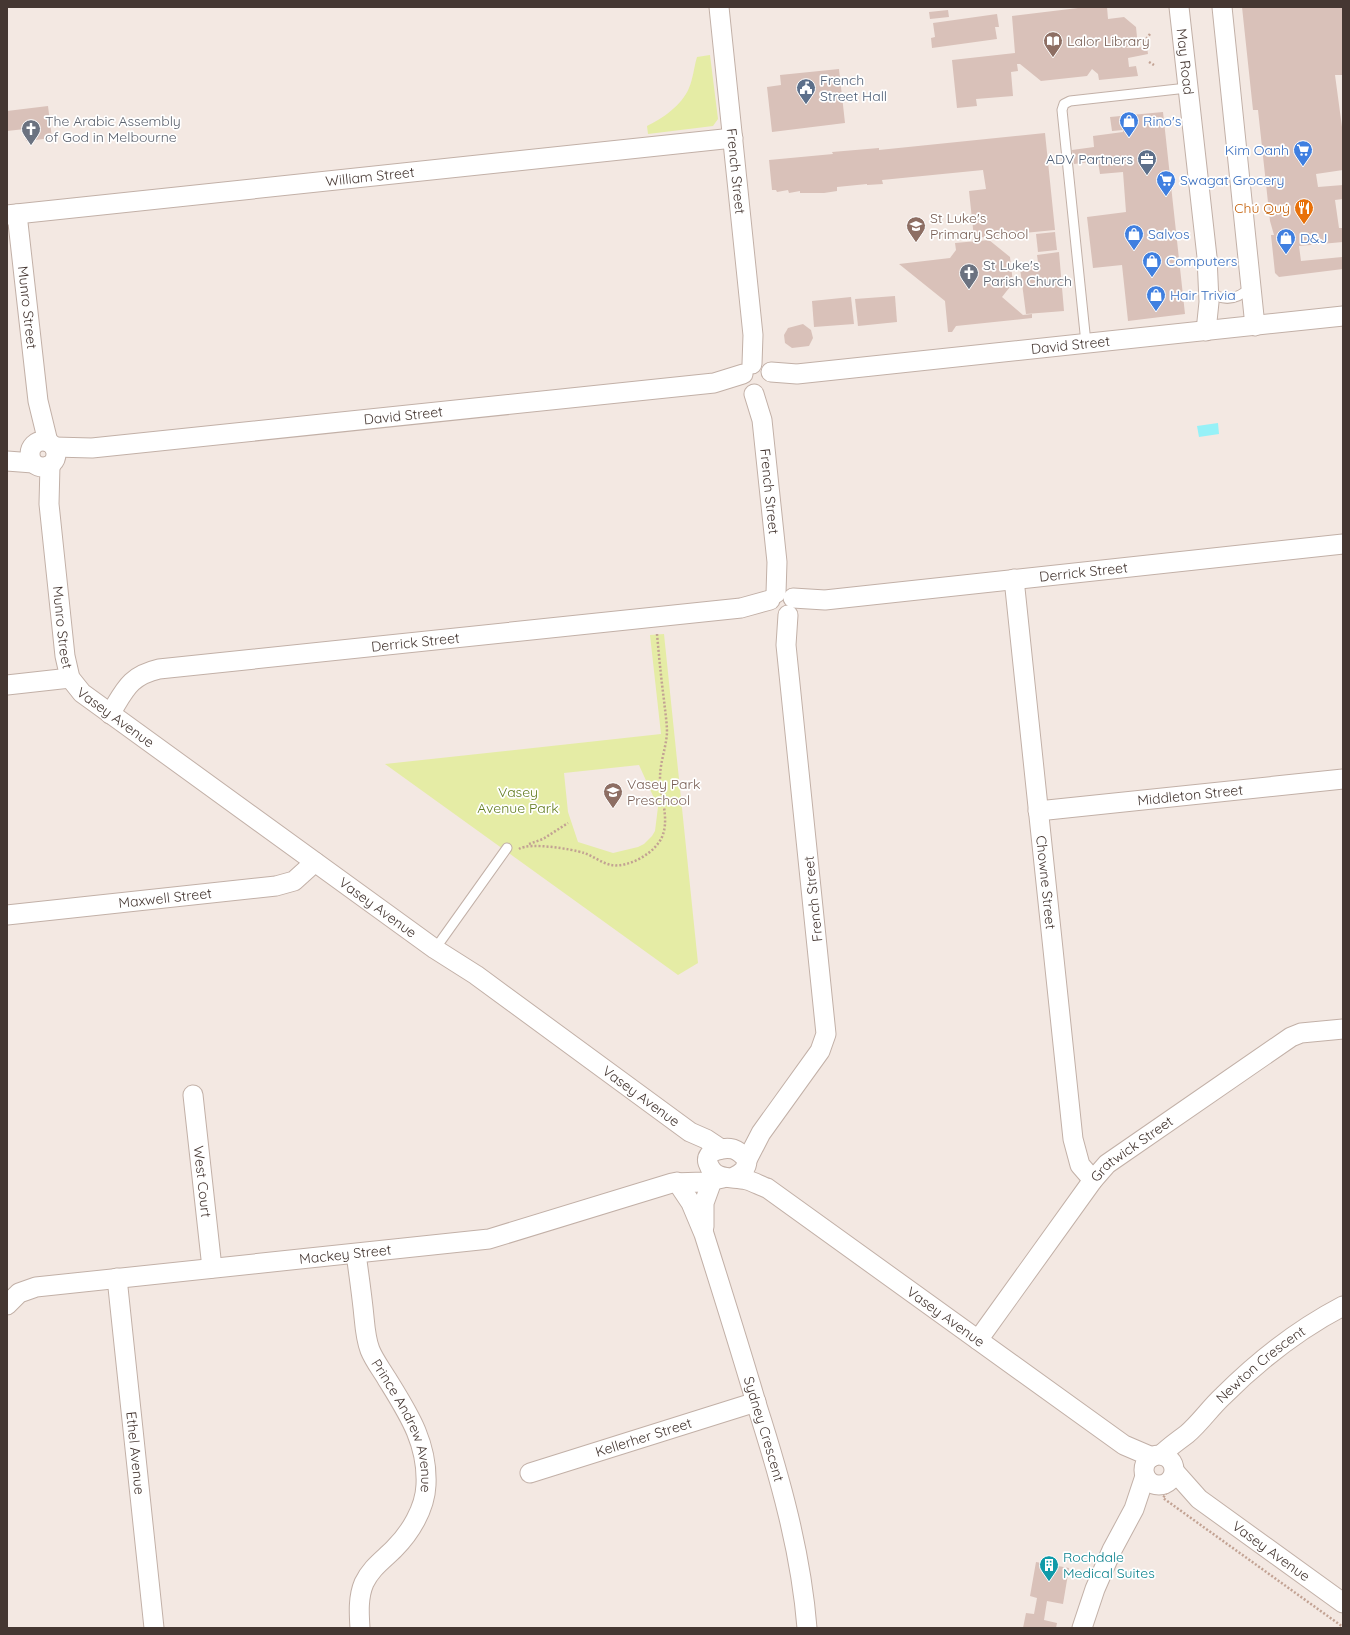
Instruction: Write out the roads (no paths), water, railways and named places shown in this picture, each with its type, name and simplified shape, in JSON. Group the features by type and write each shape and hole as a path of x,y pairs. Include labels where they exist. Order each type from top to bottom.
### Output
{"street":[{"name":"French Street","path":"719,7 826,1034 820,1051 761,1133 746,1144 726,1164"},
{"name":"May Road","path":"1180,7 1207,257 1209,291 1206,331"},
{"path":"1222,7 1255,326"},
{"name":"William Street","path":"12,214 733,138"},
{"name":"Munro Street","path":"12,214 38,401 65,656 70,678"},
{"name":"David Street","path":"7,461 43,454 92,448 758,379 1343,316"},
{"name":"David Street","path":"7,453 43,454"},
{"name":"Derrick Street","path":"110,714 132,681 148,672 159,670 741,608 782,605 1343,544"},
{"name":"Chowne Street","path":"1014,579 1073,1139 1080,1165 1093,1180"},
{"path":"7,685 70,678"},
{"name":"Vasey Avenue","path":"70,678 82,693 110,714 435,948 476,975 690,1132 706,1139 726,1164 749,1180 768,1188 1343,1603"},
{"name":"Middleton Street","path":"1038,811 1343,779"},
{"name":"Maxwell Street","path":"7,915 276,886 294,881 315,862"},
{"name":"Gratwick Street","path":"978,1340 1093,1180 1118,1155 1291,1037 1301,1034 1343,1029"},
{"name":"West Court","path":"193,1095 212,1268"},
{"name":"Mackey Street","path":"8,1301 24,1290 36,1286 489,1239 677,1182 695,1183 726,1164"},
{"name":"Sydney Crescent","path":"704,1234 702,1213 704,1203 726,1164"},
{"name":"Sydney Crescent","path":"677,1182 691,1203 704,1234 756,1402 785,1503 801,1584 807,1628"},
{"name":"Prince Andrew Avenue","path":"356,1254 366,1334 370,1350 414,1424 424,1455 426,1471 426,1487 422,1504 414,1522 403,1539 372,1569 365,1582 360,1595 360,1628"},
{"name":"Ethel Avenue","path":"117,1278 154,1628"},
{"name":"Newton Crescent","path":"1082,1628 1100,1577 1134,1509 1159,1470 1187,1434 1223,1395 1257,1364 1283,1344 1343,1306"},
{"name":"Kellerher Street","path":"530,1473 756,1402"}],"lane":[{"path":"1086,343 1062,110 1064,104 1070,101 1188,88"},
{"path":"1209,291 1220,298 1229,299 1236,298 1251,287"},
{"path":"435,948 507,848"}],"water":[{"path":"1218,423 1219,434 1199,437 1197,426"}],"place":[{"name":"Lalor Library","path":"1053,58"},
{"name":"French Street Hall","path":"806,105"},
{"name":"Rino's","path":"1129,138"},
{"name":"The Arabic Assembly of God in Melbourne","path":"31,146"},
{"name":"Kim Oanh","path":"1303,167"},
{"name":"ADV Partners","path":"1147,176"},
{"name":"Swagat Grocery","path":"1166,197"},
{"name":"Chú Quý","path":"1304,225"},
{"name":"St Luke's Primary School","path":"916,243"},
{"name":"Salvos","path":"1134,251"},
{"name":"D&J","path":"1286,255"},
{"name":"Computers","path":"1152,278"},
{"name":"St Luke's Parish Church","path":"969,290"},
{"name":"Hair Trivia","path":"1156,312"},
{"name":"Vasey Park Preschool","path":"613,809"},
{"name":"Rochdale Medical Suites","path":"1049,1582"}],"park label":[{"name":"Vasey Avenue Park","path":"518,800"}]}
